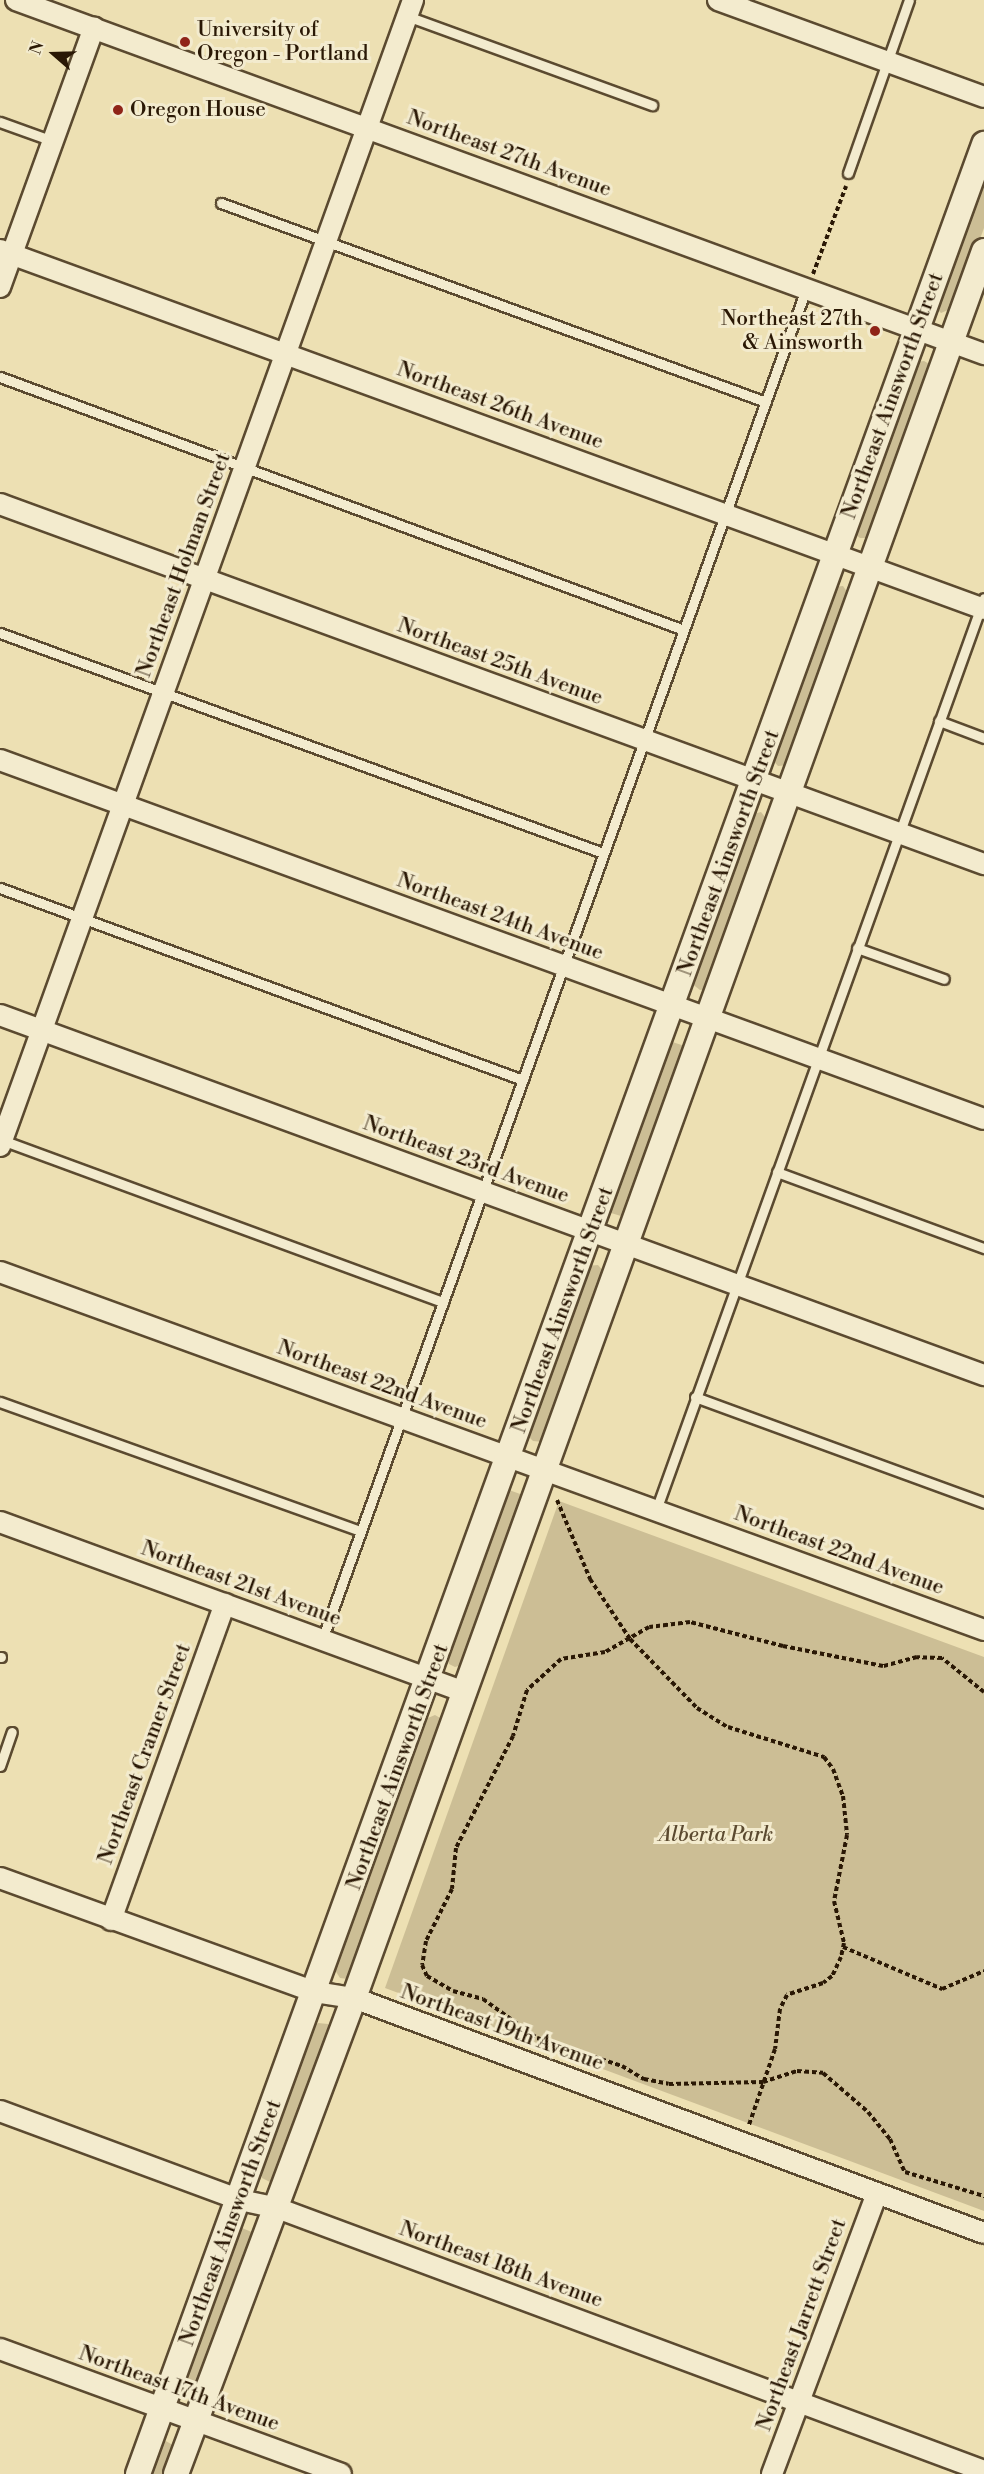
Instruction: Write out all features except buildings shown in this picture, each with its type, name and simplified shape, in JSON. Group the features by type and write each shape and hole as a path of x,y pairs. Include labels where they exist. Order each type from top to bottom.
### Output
{"street":[{"name":"Northeast 27th Avenue","path":"16,0 984,354"},
{"path":"718,0 984,97"},
{"name":"Northeast Holman Street","path":"1,1143 410,8"},
{"path":"0,287 6,253 53,141 94,28"},
{"name":"Northeast Ainsworth Street","path":"138,2474 430,1679 984,144"},
{"name":"Northeast Ainsworth Street","path":"176,2474 354,1998 984,251"},
{"name":"Northeast 26th Avenue","path":"6,253 836,554 983,605"},
{"name":"Northeast 25th Avenue","path":"0,504 984,864"},
{"name":"Northeast 24th Avenue","path":"0,760 984,1119"},
{"name":"Northeast 23rd Avenue","path":"0,1015 984,1375"},
{"name":"Northeast 22nd Avenue","path":"0,1272 984,1630"},
{"name":"Northeast 21st Avenue","path":"0,1522 465,1692"},
{"name":"Northeast Cramer Street","path":"111,1920 225,1604"},
{"name":"Northeast 19th Avenue","path":"0,1878 315,1992 354,1998 984,2233"},
{"name":"Northeast 18th Avenue","path":"0,2111 240,2200 277,2208 984,2471"},
{"name":"Northeast Jarrett Street","path":"772,2474 877,2193"},
{"name":"Northeast 17th Avenue","path":"0,2349 341,2474"}],"lane":[{"path":"848,173 909,0"},
{"path":"410,8 652,105"},
{"path":"0,122 53,141"},
{"path":"221,203 766,402"},
{"path":"322,1640 807,289"},
{"path":"0,377 684,630"},
{"path":"656,1510 735,1284 983,605"},
{"path":"0,633 603,853"},
{"path":"939,721 984,738"},
{"path":"0,888 523,1080"},
{"path":"857,948 944,979"},
{"path":"1,1143 443,1302"},
{"path":"777,1172 984,1248"},
{"path":"695,1397 984,1503"},
{"path":"0,1402 361,1531"},
{"path":"0,1766 12,1732"}],"path":[{"path":"807,289 822,257 848,173"},
{"path":"544,1469 590,1579 630,1639 697,1708 728,1726 824,1757 833,1769 843,1796 847,1835 834,1901 843,1947 832,1976 788,1995 744,2143"},
{"path":"984,1692 942,1658 917,1657 883,1666 783,1646 690,1622 649,1628 605,1652 561,1659 527,1690 513,1736 456,1848 452,1889 426,1941 422,1965 427,1976 453,1991 483,1999 537,2038 622,2066 644,2079 669,2085 763,2082 797,2071 823,2073 868,2112 890,2139 905,2172 984,2196"},
{"path":"843,1947 942,1989 984,1971"}],"green space":[{"path":"984,162 984,228 955,307 941,313 935,307"},
{"path":"924,361 931,365 868,538 860,538 853,533 917,362"},
{"path":"843,586 850,596 789,765 778,766 771,758 834,587"},
{"path":"761,812 769,822 707,989 700,990 691,983 749,815"},
{"path":"666,1040 688,1047 629,1212 621,1216 611,1213 607,1203"},
{"path":"598,1265 606,1274 543,1442 533,1441 528,1436 587,1266"},
{"path":"509,1490 523,1495 462,1665 455,1667 449,1664 447,1654 504,1494"},
{"name":"Alberta Park","path":"559,1501 984,1657 984,2211 385,1988"},
{"path":"435,1715 442,1719 348,1979 340,1978 333,1967 423,1720"},
{"path":"318,2023 328,2024 332,2032 278,2175 270,2182 262,2178 260,2168 312,2027"},
{"path":"242,2228 254,2233 199,2389 193,2394 186,2393 180,2388 235,2233"},
{"path":"164,2440 178,2448 168,2474 146,2474 157,2443"}],"place":[{"name":"University of Oregon - Portland","path":"185,42"},
{"name":"Oregon House","path":"118,110"},
{"name":"Northeast 27th & Ainsworth","path":"875,331"}]}
